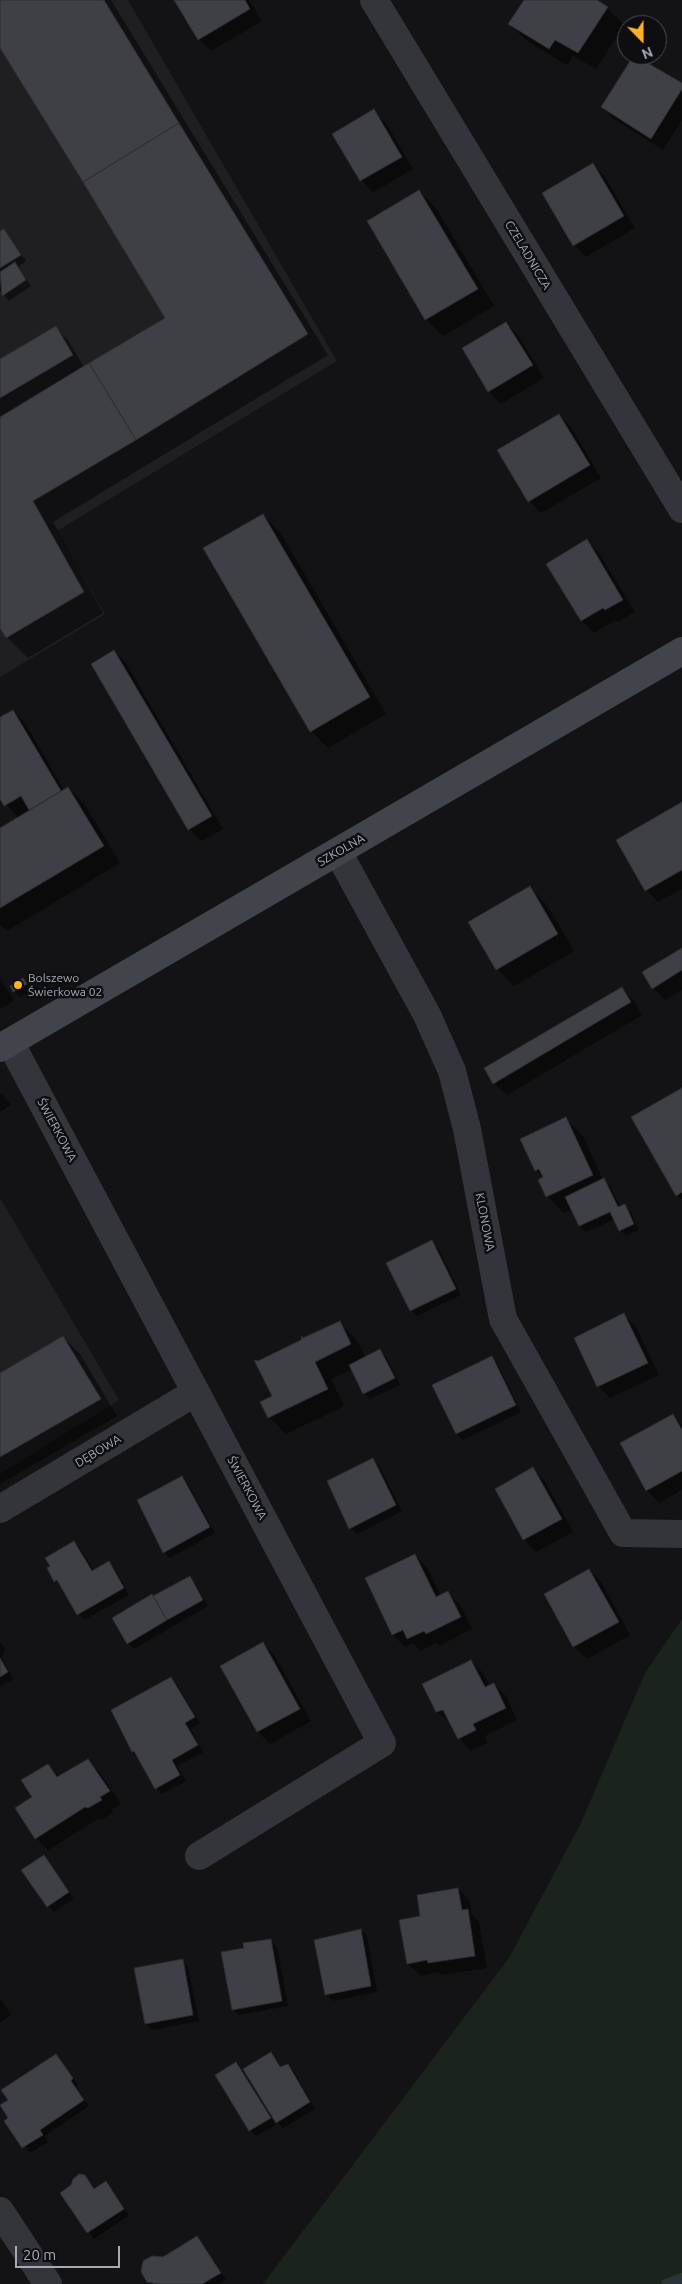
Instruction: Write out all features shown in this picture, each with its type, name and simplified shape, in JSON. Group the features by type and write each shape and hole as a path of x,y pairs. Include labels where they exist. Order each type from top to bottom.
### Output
{"street":[{"name":"CZELADNICZA","path":"374,0 682,510"},
{"name":"SZKOLNA","path":"5,1045 682,651"},
{"name":"KLONOWA","path":"338,852 427,1015 452,1071 467,1128 503,1319 623,1532 682,1534"},
{"name":"ŚWIERKOWA","path":"5,1045 196,1392 382,1743 198,1856"},
{"name":"DĘBOWA","path":"0,1509 196,1392"},
{"path":"0,2212 48,2284"}],"shaded area":[{"path":"0,0 128,0 337,361 57,531 105,614 0,677"},
{"path":"0,1198 119,1400 0,1474"},
{"path":"682,1619 682,2284 263,2284 509,1958 581,1823 645,1673"}],"building":[{"path":"0,0 104,0 179,123 83,182 0,48"},
{"path":"174,0 245,0 250,9 198,40"},
{"path":"524,0 597,0 608,7 578,53 555,40 549,49 508,24"},
{"path":"628,65 651,65 682,83 682,89 651,139 601,107"},
{"path":"374,109 402,157 360,181 332,134"},
{"path":"179,123 308,334 136,440 89,363 165,318 83,182"},
{"path":"593,163 624,216 573,246 542,193"},
{"path":"419,190 478,289 425,320 367,221"},
{"path":"4,229 21,255 0,268 0,231"},
{"path":"15,262 26,280 2,296 0,272"},
{"path":"506,322 533,365 488,392 462,348"},
{"path":"56,326 73,355 0,398 0,359"},
{"path":"89,363 136,440 33,501 84,592 6,638 0,628 0,417"},
{"path":"559,414 590,465 528,502 497,450"},
{"path":"263,514 370,697 310,732 203,548"},
{"path":"587,539 623,600 605,610 603,608 581,621 546,564"},
{"path":"114,650 212,816 188,830 91,664"},
{"path":"13,710 61,791 29,810 21,796 4,806 0,799 0,717"},
{"path":"68,787 104,846 0,908 0,828"},
{"path":"682,802 682,870 645,891 616,840"},
{"path":"530,886 558,934 496,970 468,922"},
{"path":"682,948 682,970 652,989 642,972"},
{"name":"Bolszewo Świerkowa 02","path":"23,978 27,984 13,992 10,986"},
{"path":"622,987 631,1002 493,1084 484,1068"},
{"path":"682,1088 682,1192 676,1196 631,1117"},
{"path":"566,1117 593,1175 546,1197 538,1180 543,1177 539,1169 535,1171 520,1139"},
{"path":"604,1178 618,1207 625,1204 634,1224 619,1231 610,1212 579,1226 565,1197"},
{"path":"432,1240 456,1289 410,1311 386,1263"},
{"path":"624,1313 648,1363 597,1387 574,1338"},
{"path":"340,1321 351,1344 315,1362 328,1389 268,1418 260,1402 272,1396 254,1360 258,1361 301,1340 302,1336 303,1338"},
{"path":"63,1336 101,1399 0,1457 0,1373"},
{"path":"380,1349 395,1378 363,1394 349,1365"},
{"path":"492,1356 516,1405 456,1434 432,1385"},
{"path":"673,1414 682,1430 682,1471 646,1491 620,1443"},
{"path":"373,1458 396,1505 349,1529 327,1481"},
{"path":"533,1467 562,1519 523,1540 495,1489"},
{"path":"182,1476 210,1527 163,1553 137,1500"},
{"path":"74,1541 92,1571 109,1561 124,1588 77,1615 57,1580 54,1582 47,1568 50,1566 45,1558"},
{"path":"415,1554 436,1597 448,1591 461,1617 426,1634 424,1631 407,1639 403,1630 392,1635 365,1578"},
{"path":"589,1569 619,1622 573,1647 544,1594"},
{"path":"190,1576 203,1600 167,1620 153,1596"},
{"path":"152,1594 167,1620 127,1644 112,1618"},
{"path":"263,1642 300,1709 257,1732 220,1666"},
{"path":"0,1658 8,1672 0,1677"},
{"path":"471,1660 485,1687 494,1683 506,1708 473,1724 476,1730 458,1739 443,1710 436,1712 422,1684"},
{"path":"171,1677 195,1717 185,1723 198,1745 172,1760 180,1775 155,1789 134,1751 132,1752 111,1710"},
{"path":"88,1759 110,1791 100,1797 102,1800 88,1808 85,1807 35,1839 15,1808 32,1797 21,1780 48,1764 57,1777"},
{"path":"44,1855 69,1892 47,1907 21,1870"},
{"path":"458,1888 462,1910 468,1909 475,1956 428,1963 427,1960 407,1964 399,1920 420,1916 417,1895"},
{"path":"361,1929 371,1986 325,1995 314,1940"},
{"path":"271,1939 282,2001 232,2010 221,1952 244,1948 243,1943"},
{"path":"183,1959 193,2015 145,2024 134,1968"},
{"path":"271,2052 280,2067 288,2064 310,2102 276,2123 243,2069"},
{"path":"56,2054 73,2078 71,2081 84,2100 40,2130 43,2135 22,2148 4,2121 8,2118 0,2105 8,2100 1,2090"},
{"path":"236,2062 271,2118 249,2131 215,2075"},
{"path":"79,2174 85,2175 94,2189 106,2181 124,2209 87,2233 60,2193 71,2185 73,2179"},
{"path":"197,2236 221,2273 202,2284 157,2284 147,2282 141,2272 143,2261 152,2256 163,2257"}],"waterway":[{"path":"666,2284 682,2278"}],"place":[{"name":"Bolszewo Świerkowa 02","path":"18,985"}]}
